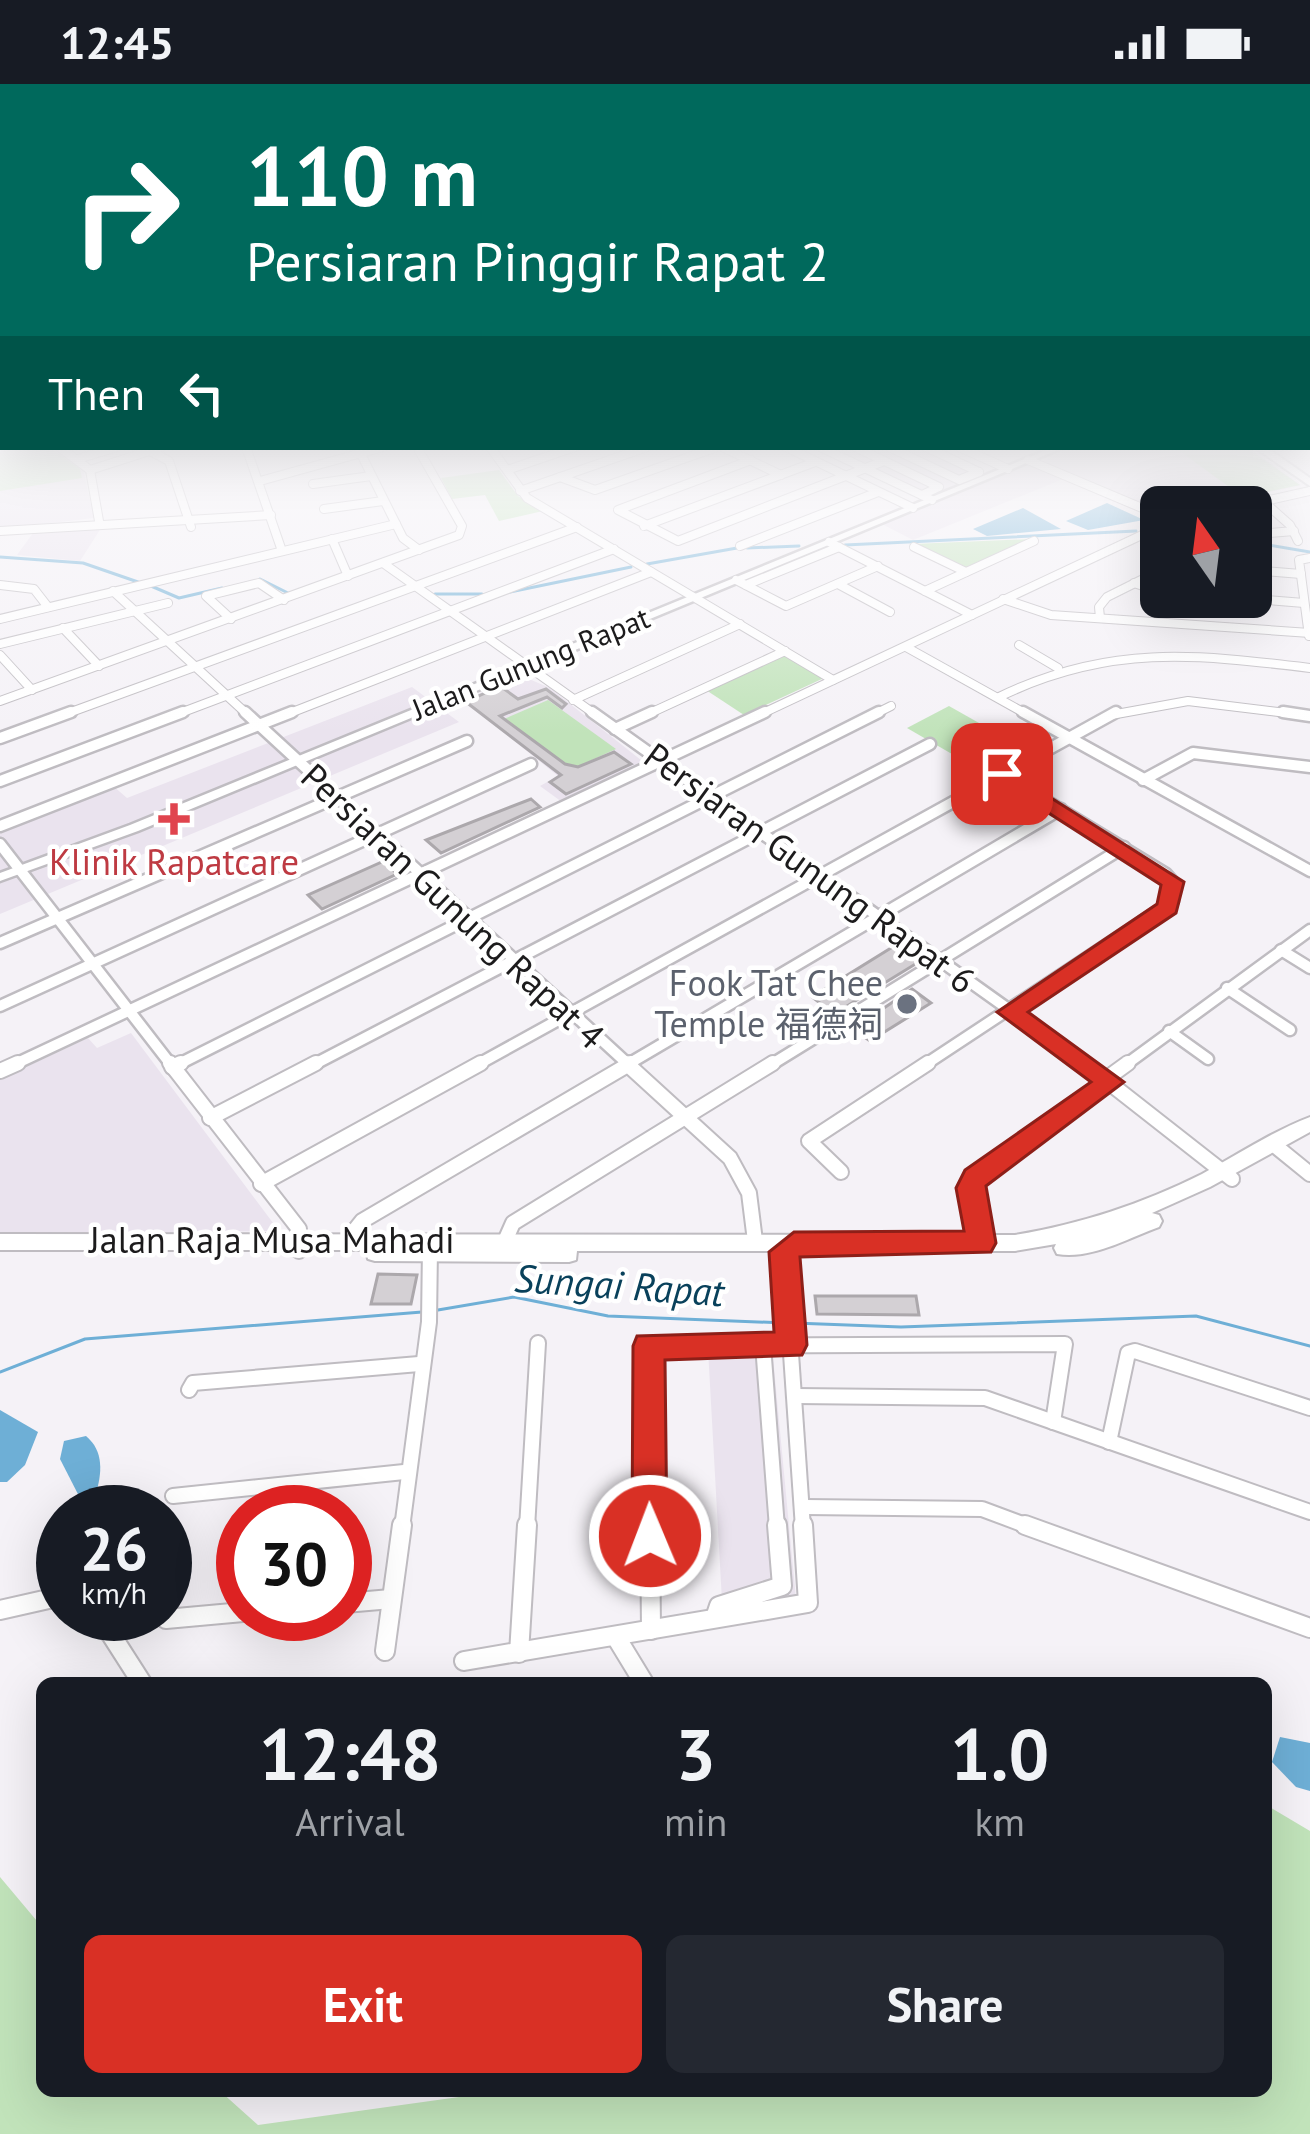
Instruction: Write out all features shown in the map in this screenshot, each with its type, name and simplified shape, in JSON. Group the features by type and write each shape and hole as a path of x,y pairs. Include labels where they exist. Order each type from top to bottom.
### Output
{"main road":[{"name":"Jalan Raja Musa Mahadi","path":"0,1241 984,1253 1086,1246 1160,1218 1310,1124"},
{"name":"Jalan Raja Musa Mahadi","path":"1278,1148 1310,1137"},
{"name":"Jalan Raja Musa Mahadi","path":"0,1252 346,1241 430,1248 505,1240 981,1243 1078,1235 1227,1176"},
{"path":"756,1241 784,1252 794,1244 818,1241"}],"street":[{"path":"280,543 283,551"},
{"path":"0,619 314,543"},
{"path":"334,543 349,576"},
{"path":"412,543 419,550"},
{"path":"0,701 436,543"},
{"path":"0,738 534,543"},
{"path":"603,543 833,680"},
{"path":"740,546 749,543"},
{"name":"Jalan Gunung Rapat","path":"0,877 839,543"},
{"path":"926,591 1030,543"},
{"path":"0,1071 1125,543"},
{"path":"834,545 972,615"},
{"path":"914,547 966,572"},
{"path":"0,781 614,549"},
{"path":"1003,599 1038,613 1310,635 1299,560 1310,558"},
{"name":"Persiaran Gunung Rapat 6","path":"383,563 1108,1080 1227,1176"},
{"path":"741,583 786,606 878,566"},
{"path":"0,826 651,572"},
{"path":"1272,572 1301,574"},
{"path":"1100,618 1102,602 1140,580"},
{"path":"1134,583 1140,585"},
{"path":"231,619 206,596 263,584 284,600"},
{"path":"838,584 890,613"},
{"path":"2,586 34,589 48,607"},
{"name":"Persiaran Gunung Rapat 4","path":"113,592 470,917 740,1172 756,1241"},
{"path":"1272,600 1304,603"},
{"path":"0,644 168,603"},
{"path":"573,700 740,624"},
{"path":"64,628 99,666"},
{"path":"1019,645 1058,668"},
{"path":"906,647 1309,869"},
{"path":"615,729 785,651"},
{"path":"999,697 1058,668 1137,653 1310,668"},
{"path":"0,655 32,690"},
{"path":"261,1184 1116,712 1155,701 1189,700 1310,716"},
{"path":"172,1067 891,706"},
{"path":"0,943 466,741"},
{"path":"210,1118 930,745"},
{"path":"1143,779 1193,753 1310,767"},
{"path":"0,1006 531,764"},
{"path":"841,1172 809,1141 1173,901 1173,882 1166,874 1002,774"},
{"path":"346,1241 362,1221 1060,809"},
{"path":"0,844 299,1229 300,1245"},
{"path":"505,1240 513,1223 1124,847"},
{"path":"981,1243 970,1188 975,1178 1310,930"},
{"path":"1282,950 1310,968"},
{"path":"1227,988 1290,1030"},
{"path":"1168,1031 1208,1059"},
{"path":"1278,1148 1310,1174"},
{"path":"385,1652 404,1472 429,1322 430,1248"},
{"path":"464,1661 808,1603 784,1252"},
{"path":"651,1630 649,1346 763,1345 790,1338 1065,1344 1053,1422"},
{"path":"519,1653 538,1343"},
{"path":"715,1618 719,1606 782,1586 763,1345"},
{"path":"1109,1442 1128,1353 1136,1351 1310,1408"},
{"path":"189,1390 193,1383 419,1364"},
{"path":"796,1396 985,1398 1310,1512"},
{"path":"192,1494 404,1472"},
{"path":"805,1507 968,1505 1310,1628"},
{"path":"372,1600 391,1598"},
{"path":"0,1610 36,1601"},
{"path":"616,1637 640,1677"},
{"path":"115,1641 138,1677"}],"shaded area":[{"path":"26,543 92,543 80,561 17,555"},
{"path":"522,676 550,688 646,764 562,802 540,786 558,776 463,700"},
{"path":"412,687 459,722 0,914 0,826 112,785 127,798"},
{"path":"131,1033 279,1231 0,1234 0,1079 88,1038 97,1048"},
{"path":"772,1347 796,1599 722,1601 708,1349"}],"green space":[{"path":"945,543 1023,543 964,568 913,544"},
{"path":"785,654 824,678 744,715 706,690"},
{"path":"548,700 616,749 572,769 504,719"},
{"path":"949,706 1025,749 983,772 907,728"},
{"path":"1272,1809 1310,1831 1310,2134 0,2134 0,1877 36,1920 36,2097 227,2097 258,2125 459,2097 1272,2097"}],"water":[{"path":"0,1410 38,1432 25,1465 7,1482 0,1482"},
{"path":"86,1436 96,1448 97,1485 73,1485 60,1459 64,1441"},
{"path":"1280,1737 1310,1743 1310,1791 1296,1787 1272,1762"}],"building":[{"path":"500,686 518,699 546,689 566,704 562,708 547,697 500,716 565,764 578,767 614,752 631,764 566,794 550,782 561,775 466,702"},
{"path":"531,799 540,807 441,853 426,840"},
{"path":"384,861 397,874 322,909 308,895"},
{"path":"899,943 922,960 834,1014 812,997"},
{"path":"912,989 931,1003 870,1041 853,1029"},
{"path":"378,1274 417,1275 411,1304 371,1304"},
{"path":"815,1296 916,1296 919,1315 817,1314"}],"waterway":[{"path":"845,545 894,543"},
{"path":"747,548 799,546"},
{"path":"1272,546 1310,552"},
{"path":"647,564 737,548"},
{"path":"0,557 83,563 138,582"},
{"path":"510,592 631,567"},
{"path":"260,579 288,593"},
{"path":"151,586 179,598 222,588"},
{"path":"435,594 482,594"},
{"name":"Sungai Rapat","path":"432,1311 514,1297 608,1316 785,1323"},
{"name":"Sungai Rapat","path":"0,1372 85,1339 422,1312"},
{"name":"Sungai Rapat","path":"794,1323 901,1327 1196,1316 1310,1346"}],"place":[{"name":"Klinik Rapatcare","path":"174,819"},
{"name":"Fook Tat Chee Temple 福德祠","path":"907,1004"}],"route":[{"path":"650,1536 649,1346 791,1345 784,1252 794,1244 981,1243 970,1188 975,1178 1111,1082 1010,1012 1168,908 1173,882 1002,774"}]}
